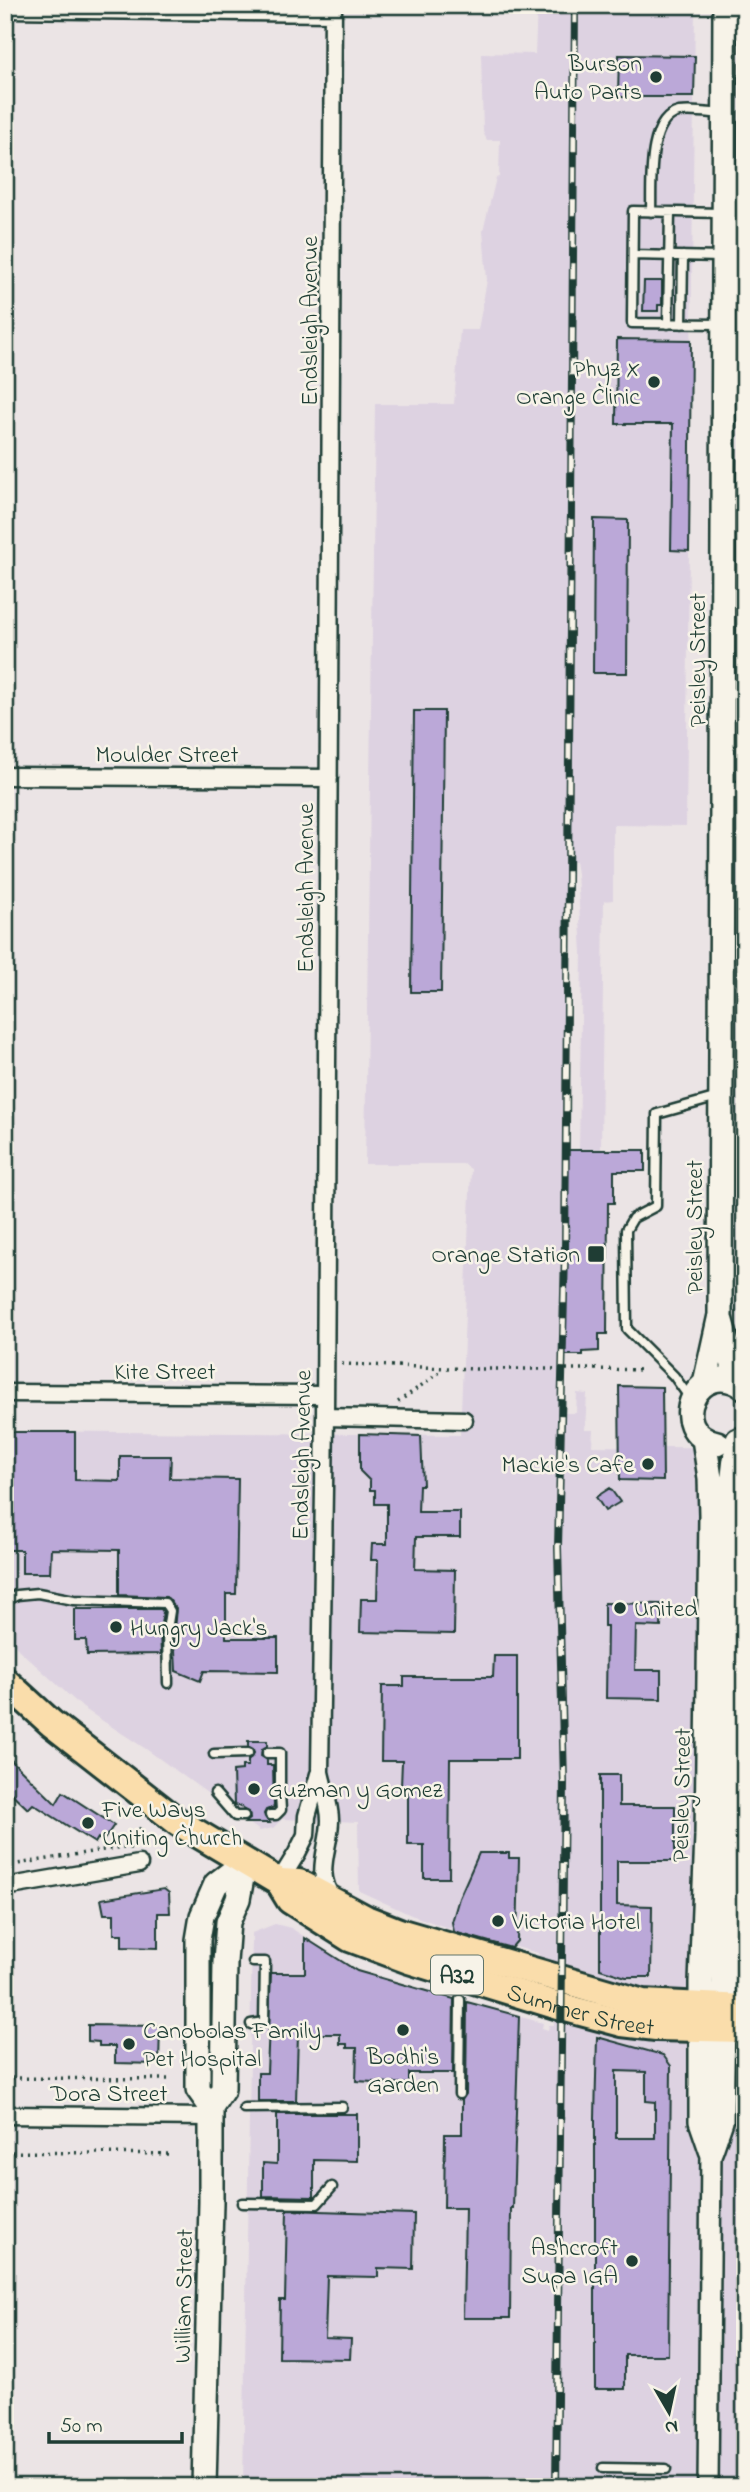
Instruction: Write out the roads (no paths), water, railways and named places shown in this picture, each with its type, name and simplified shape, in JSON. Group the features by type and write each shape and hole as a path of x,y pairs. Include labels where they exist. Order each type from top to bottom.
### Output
{"highway":[{"name":"A32","path":"5,1681 112,1773 178,1822 245,1862"},
{"name":"Summer Street","path":"245,1862 279,1882 299,1883 366,1919 399,1933 620,1997 723,2018"},
{"name":"Summer Street","path":"279,1882 290,1900 350,1938 380,1951 595,2017 656,2027 723,2018"}],"main road":[{"name":"Peisley Street","path":"723,2018 707,1836 711,1515 709,1469 704,1439 696,1432 689,1411 698,1392 720,1315 721,1097 734,790 724,324 731,269 724,213 724,114 731,14"},
{"name":"Peisley Street","path":"720,1315 741,1385"},
{"path":"698,1392 716,1379 727,1379 741,1385"},
{"name":"Peisley Street","path":"711,2150 721,2121 729,1744 730,1520 741,1437"},
{"path":"704,1439 721,1444 741,1437"},
{"name":"William Street","path":"204,2487 211,2112 223,2089 228,1922 238,1899 245,1862"}],"street":[{"path":"5,9 333,9"},
{"name":"Endsleigh Avenue","path":"333,9 326,1364 320,1772 330,1819 321,1866 324,1882 335,1902"},
{"name":"Moulder Street","path":"5,776 329,778"},
{"name":"Kite Street","path":"5,1393 325,1395"},
{"path":"325,1417 464,1420"},
{"name":"Endsleigh Avenue","path":"279,1882 306,1835 307,1816 320,1772"},
{"path":"5,1887 139,1864"},
{"name":"Dora Street","path":"5,2115 211,2112"},
{"name":"Peisley Street","path":"708,2487 711,2150"}],"lane":[{"path":"651,212 654,143 663,124 678,112 724,114"},
{"path":"724,213 634,211 632,323 724,324"},
{"path":"668,324 670,212"},
{"path":"633,255 683,256 731,269"},
{"path":"682,324 683,256"},
{"path":"698,1392 674,1376 627,1329 628,1224 656,1206 657,1114 721,1097"},
{"path":"8,1600 17,1595 38,1593 74,1600 165,1603 170,1611 167,1630 168,1683"},
{"path":"267,1753 279,1753 280,1784"},
{"path":"214,1754 248,1754"},
{"path":"215,1793 235,1816 244,1815"},
{"path":"270,1815 276,1815 281,1810 280,1794"},
{"path":"251,2024 264,2022 265,1962 253,1962"},
{"path":"459,2094 460,2000"},
{"path":"244,2108 342,2108"},
{"path":"242,2203 317,2204 332,2187"},
{"path":"603,2468 666,2469"}],"railway":[{"path":"556,2487 564,1782 558,1547 565,1252 575,5"}],"place":[{"name":"Burson Auto Parts","path":"656,77"},
{"name":"Phyz X Orange Clinic","path":"654,382"},
{"name":"Orange Station","path":"596,1254"},
{"name":"Mackie's Cafe","path":"648,1464"},
{"name":"United","path":"620,1608"},
{"name":"Hungry Jack's","path":"116,1627"},
{"name":"Guzman y Gomez","path":"254,1789"},
{"name":"Five Ways Uniting Church","path":"88,1823"},
{"name":"Victoria Hotel","path":"498,1921"},
{"name":"Bodhi's Garden","path":"403,2030"},
{"name":"Canobolas Family Pet Hospital","path":"129,2044"},
{"name":"Ashcroft Supa IGA","path":"632,2261"}]}
